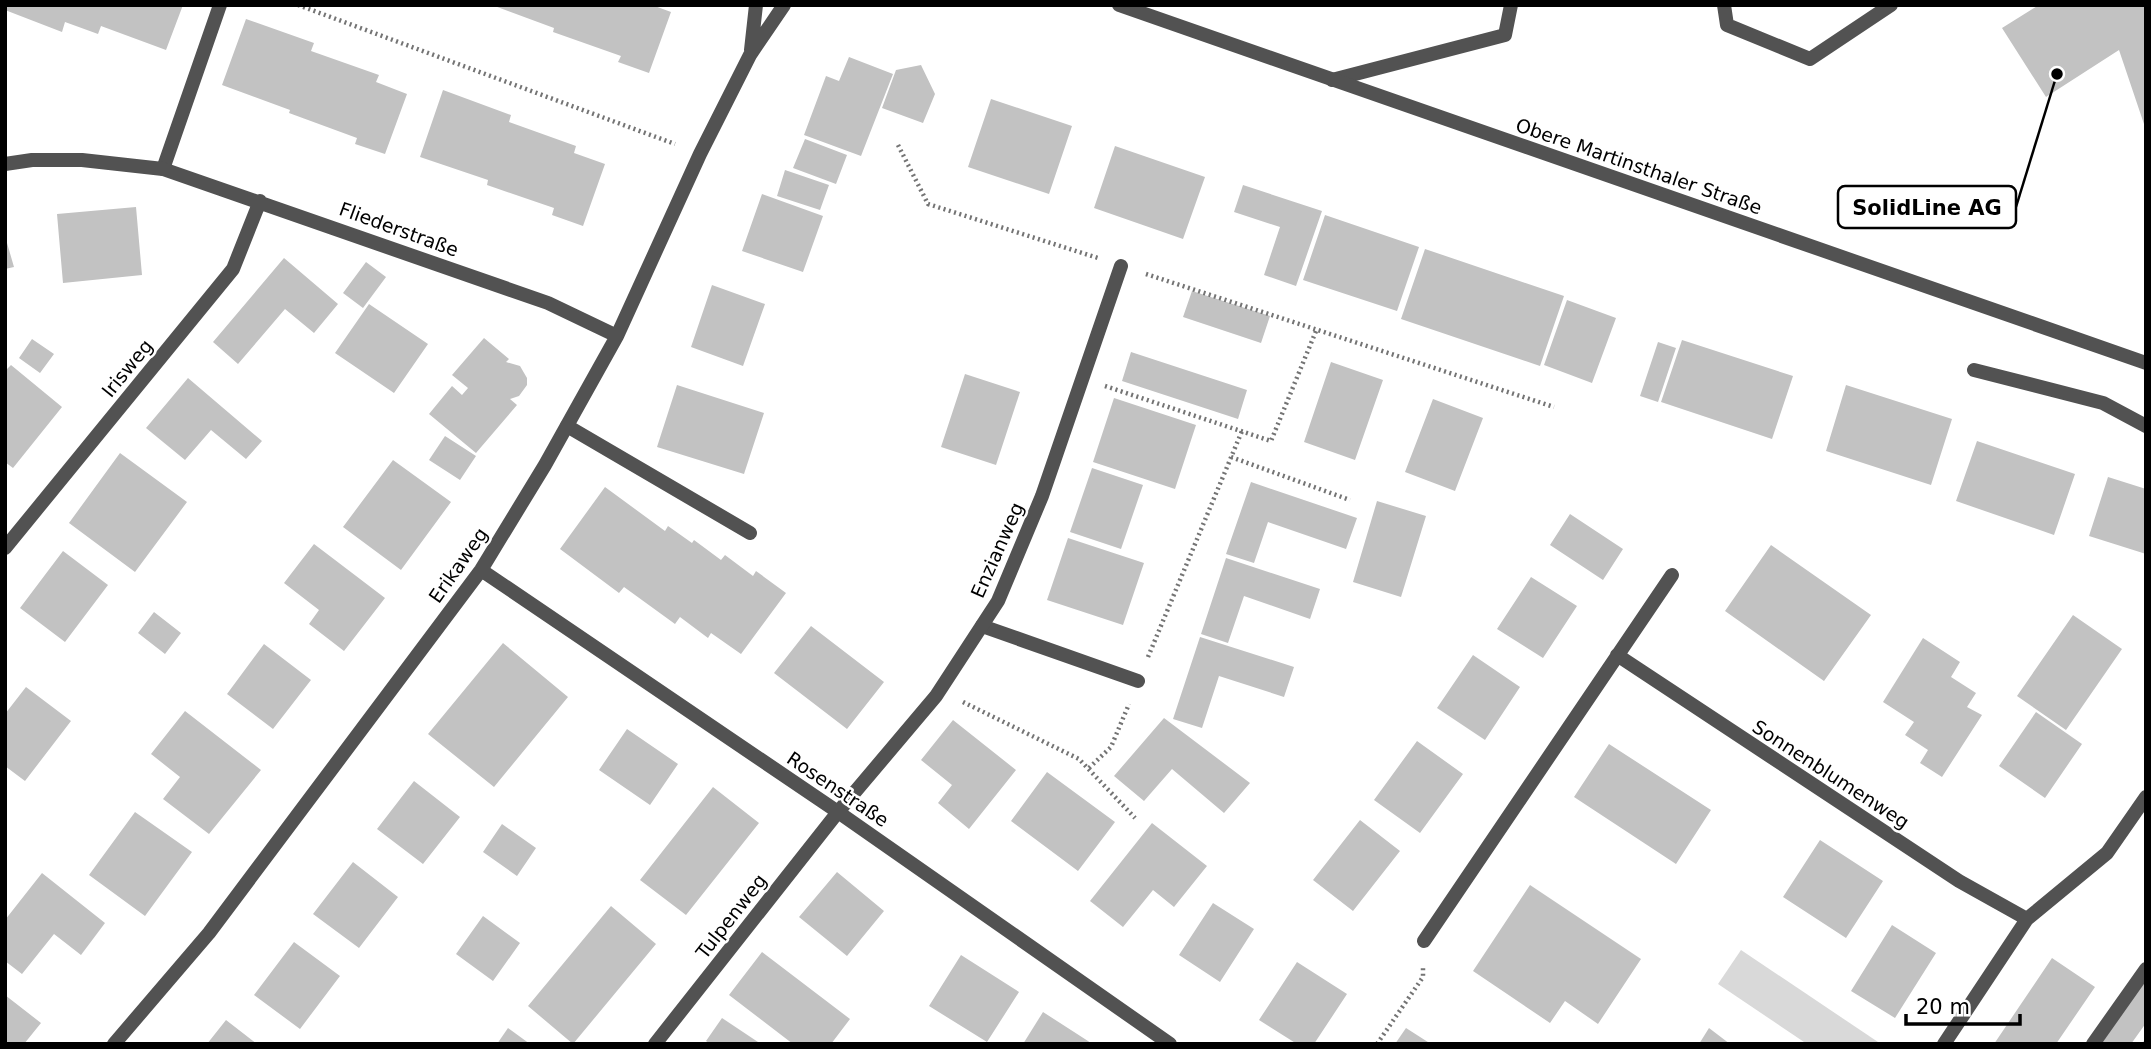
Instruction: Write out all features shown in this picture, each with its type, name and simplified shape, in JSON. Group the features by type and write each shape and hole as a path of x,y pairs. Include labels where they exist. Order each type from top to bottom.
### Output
{"street":[{"path":"163,169 220,5"},
{"name":"Erikaweg","path":"750,55 756,5"},
{"name":"Erikaweg","path":"114,1044 209,933 481,570 617,336 700,154 750,55 784,5"},
{"name":"Obere Martinsthaler Straße","path":"1119,5 2146,363"},
{"path":"1332,80 1505,35 1511,5"},
{"path":"1724,5 1727,25 1810,59 1891,5"},
{"name":"Fliederstraße","path":"5,164 33,160 82,160 163,169 548,303 617,336"},
{"name":"Irisweg","path":"5,548 233,269 260,201"},
{"name":"Enzianweg","path":"838,812 940,691 998,601 1042,496 1121,266"},
{"path":"1974,370 2103,403 2146,426"},
{"path":"567,426 750,533"},
{"name":"Rosenstraße","path":"481,570 838,812 1170,1044"},
{"path":"1424,941 1672,575"},
{"path":"982,626 1138,681"},
{"name":"Sonnenblumenweg","path":"1617,655 1959,881 2027,919"},
{"path":"1944,1044 2027,919 2107,853 2146,797"},
{"name":"Tulpenweg","path":"654,1044 838,812"},
{"path":"2093,1044 2146,969"}],"path":[{"path":"298,5 700,154"},
{"path":"898,145 928,204 1554,408"},
{"path":"1082,379 1271,441 1316,331"},
{"path":"1088,768 1111,747 1242,431"},
{"path":"1231,457 1350,500"},
{"path":"940,691 1079,759 1135,818"},
{"path":"1377,1044 1423,977 1424,941"}],"shaded area":[{"path":"1741,950 1881,1044 1807,1044 1718,984"}],"building":[{"path":"5,5 183,5 166,50 101,26 98,34 65,22 62,32 5,10"},
{"path":"492,5 652,5 671,12 649,73 618,62 621,56 553,32 554,28"},
{"path":"2039,5 2146,5 2146,130 2119,50 2046,97 2002,28"},
{"path":"246,19 314,43 311,51 379,75 376,82 407,94 385,154 355,144 357,138 222,85"},
{"path":"849,57 893,74 861,156 804,135 826,76 839,81"},
{"path":"921,65 935,94 923,123 882,108 896,70"},
{"path":"443,90 511,115 509,122 576,146 574,153 605,164 583,226 552,215 554,208 487,185 488,180 420,157"},
{"path":"991,99 1072,126 1049,194 968,167"},
{"path":"805,139 847,155 836,184 793,168"},
{"path":"1115,146 1205,177 1183,239 1094,208"},
{"path":"785,170 829,185 820,210 777,196"},
{"path":"1243,185 1322,211 1296,286 1264,275 1280,227 1234,212"},
{"path":"762,194 823,216 803,272 742,251"},
{"path":"136,207 142,275 63,283 57,214"},
{"path":"1325,215 1419,247 1397,311 1303,280"},
{"path":"5,236 14,267 5,269"},
{"path":"1425,249 1564,296 1540,366 1401,319"},
{"path":"284,258 338,304 314,333 285,309 238,364 213,342"},
{"path":"366,262 386,277 363,308 343,293"},
{"path":"712,285 765,304 743,366 691,347"},
{"path":"1192,291 1270,316 1261,343 1183,317"},
{"path":"1567,300 1616,318 1592,383 1544,365"},
{"path":"369,304 428,344 394,393 335,353"},
{"path":"484,338 509,359 506,362 520,366 527,378 527,385 519,396 510,399 517,405 476,453 429,414 452,386 462,395 468,388 452,375"},
{"path":"32,339 54,354 40,373 19,358"},
{"path":"1682,340 1793,376 1772,439 1661,402"},
{"path":"1658,342 1676,348 1658,402 1640,396"},
{"path":"1131,352 1247,390 1238,419 1122,381"},
{"path":"1331,362 1383,380 1355,460 1304,442"},
{"path":"11,365 62,407 13,468 5,462 5,371"},
{"path":"965,374 1020,392 996,465 941,447"},
{"path":"188,378 262,441 246,459 211,430 185,460 146,428"},
{"path":"677,385 764,413 744,474 657,447"},
{"path":"1846,385 1952,419 1931,485 1826,451"},
{"path":"1114,398 1196,425 1175,489 1093,462"},
{"path":"1433,399 1483,418 1455,491 1405,472"},
{"path":"445,436 476,456 460,480 429,460"},
{"path":"1977,441 2075,474 2054,535 1956,501"},
{"path":"120,453 187,502 135,572 69,523"},
{"path":"393,460 451,502 401,570 343,527"},
{"path":"1092,468 1143,485 1121,549 1070,532"},
{"path":"2108,477 2146,489 2146,554 2089,536"},
{"path":"1251,482 1357,518 1346,549 1268,522 1254,563 1226,554"},
{"path":"605,487 665,531 668,526 692,543 694,540 721,560 725,555 753,576 756,571 786,593 741,654 711,633 708,638 680,617 675,624 624,587 619,593 560,549"},
{"path":"1377,501 1426,516 1401,597 1353,582"},
{"path":"1570,514 1623,549 1603,580 1550,545"},
{"path":"1068,538 1144,563 1123,625 1047,600"},
{"path":"314,544 385,598 344,651 309,624 319,610 284,583"},
{"path":"1771,545 1871,615 1824,681 1725,611"},
{"path":"63,551 108,585 65,642 20,608"},
{"path":"1226,558 1320,589 1310,619 1244,596 1228,643 1201,634"},
{"path":"1531,577 1577,606 1543,658 1497,629"},
{"path":"154,612 181,633 165,654 138,633"},
{"path":"2073,615 2122,649 2066,730 2017,696"},
{"path":"811,626 884,682 847,729 774,673"},
{"path":"1200,637 1294,667 1284,697 1219,676 1202,728 1173,719"},
{"path":"1923,638 1960,662 1951,677 1976,693 1967,707 1982,715 1942,777 1920,763 1928,750 1905,735 1914,722 1883,702"},
{"path":"503,643 568,697 494,787 428,734"},
{"path":"264,644 311,680 273,729 227,694"},
{"path":"1473,655 1520,687 1485,740 1437,708"},
{"path":"26,687 71,721 25,781 5,766 5,714"},
{"path":"185,711 261,770 209,834 163,799 180,777 151,754"},
{"path":"2036,712 2082,744 2045,798 1999,766"},
{"path":"1164,718 1250,783 1224,813 1172,769 1144,801 1114,776"},
{"path":"953,720 1016,770 969,829 938,803 952,785 921,760"},
{"path":"627,729 678,764 650,805 599,770"},
{"path":"1417,741 1463,774 1420,833 1374,800"},
{"path":"1609,744 1711,810 1676,864 1574,797"},
{"path":"1047,772 1115,822 1078,871 1011,821"},
{"path":"414,781 460,817 423,864 377,829"},
{"path":"713,787 759,823 686,915 640,880"},
{"path":"135,812 192,852 145,916 89,875"},
{"path":"1360,820 1400,851 1353,911 1313,880"},
{"path":"1152,823 1207,866 1174,907 1153,890 1123,927 1090,901"},
{"path":"502,824 536,848 517,876 483,852"},
{"path":"1820,840 1883,881 1846,938 1783,897"},
{"path":"353,862 398,897 359,948 313,914"},
{"path":"837,872 884,911 847,956 799,917"},
{"path":"42,873 105,923 81,955 54,934 22,974 5,961 5,920"},
{"path":"1530,885 1641,959 1598,1024 1565,1001 1550,1023 1473,971"},
{"path":"1213,903 1254,929 1220,982 1179,955"},
{"path":"611,906 656,944 573,1044 528,1006"},
{"path":"483,916 520,943 493,981 456,954"},
{"path":"1892,925 1936,953 1895,1018 1851,991"},
{"path":"294,942 340,976 300,1029 254,995"},
{"path":"762,952 850,1019 831,1044 793,1044 729,995"},
{"path":"961,955 1019,992 987,1042 929,1006"},
{"path":"2052,958 2095,987 2056,1044 1994,1044"},
{"path":"1297,962 1347,994 1314,1044 1297,1044 1259,1020"},
{"path":"2144,982 2146,1023 2131,1044 2101,1044"},
{"path":"5,995 41,1023 24,1044 5,1044"},
{"path":"1043,1012 1088,1041 1092,1044 1023,1044"},
{"path":"722,1018 761,1044 710,1044 706,1041"},
{"path":"226,1020 257,1044 207,1044"},
{"path":"508,1028 530,1044 497,1044"},
{"path":"1406,1028 1431,1044 1395,1044"},
{"path":"1709,1028 1730,1044 1699,1044"}],"place":[{"name":"SolidLine AG","path":"2057,74"}]}
